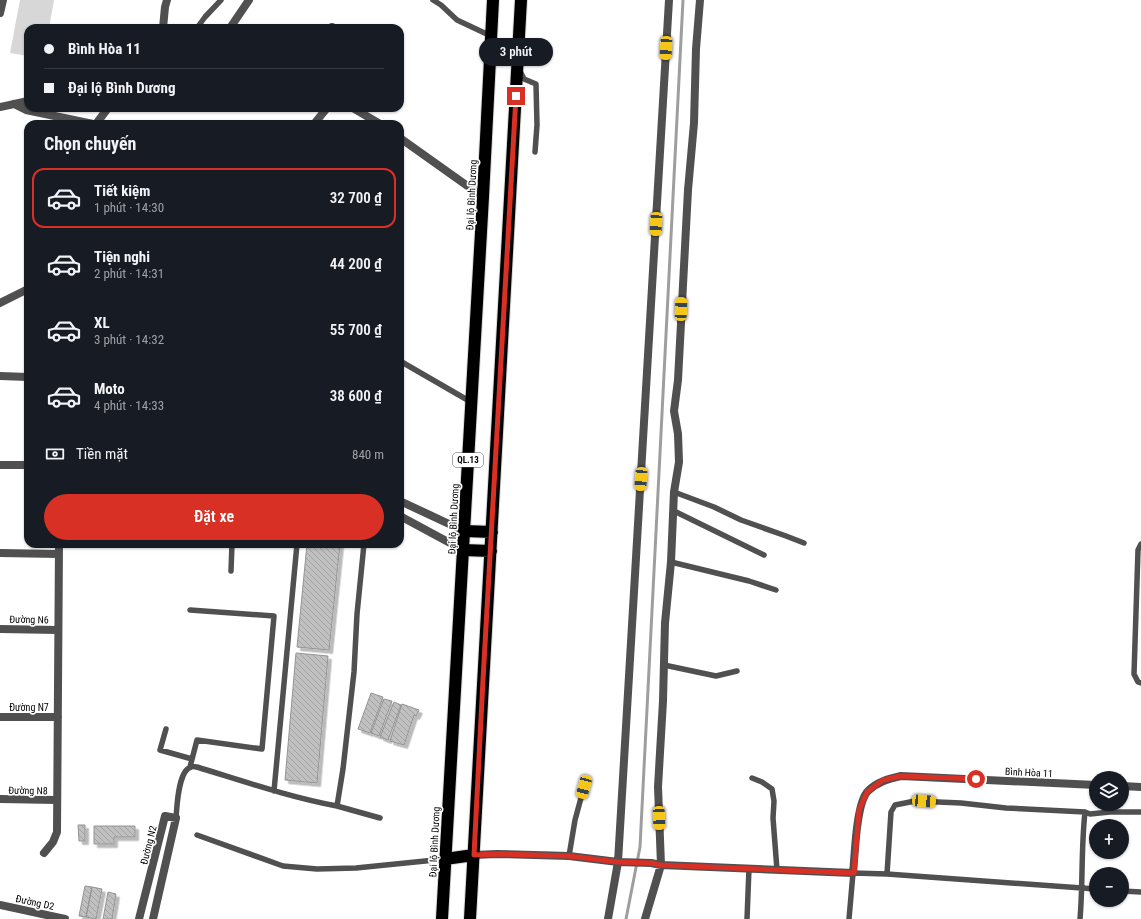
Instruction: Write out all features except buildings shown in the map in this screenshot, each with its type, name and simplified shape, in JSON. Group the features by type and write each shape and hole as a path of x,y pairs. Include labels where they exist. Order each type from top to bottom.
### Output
{"highway":[{"name":"Đại lộ Bình Dương","path":"442,919 493,0"},
{"name":"QL.13","path":"470,919 521,0"},
{"path":"464,531 492,532"},
{"path":"463,550 491,551"},
{"path":"445,859 474,855"}],"street":[{"path":"0,13 3,0"},
{"path":"163,24 167,0"},
{"path":"233,24 249,0"},
{"path":"608,919 618,862 669,0"},
{"path":"645,919 660,865 658,787 663,701 665,623 671,562 674,492 679,462 678,434 674,411 678,380 700,0"},
{"path":"0,107 24,102"},
{"path":"14,104 24,109"},
{"path":"34,112 64,120"},
{"path":"98,120 104,112"},
{"path":"317,120 324,112"},
{"path":"360,112 373,120"},
{"path":"404,141 483,197"},
{"path":"0,302 24,291"},
{"path":"0,376 24,377"},
{"path":"0,465 24,465"},
{"path":"404,503 464,531"},
{"path":"404,518 463,550"},
{"path":"44,853 54,842 57,832 56,800 59,548"},
{"path":"0,553 59,554"},
{"name":"Đường N6","path":"0,629 58,630"},
{"name":"Đường N7","path":"0,717 58,717"},
{"name":"Bình Hòa 11","path":"854,873 859,810 867,792 883,780 901,776 1089,785"},
{"path":"1129,786 1141,787"},
{"name":"Đường N8","path":"0,799 56,800"},
{"name":"Đường N2","path":"139,919 165,816 176,818 153,919"},
{"path":"474,855 497,854 569,856 618,862 652,863 660,865 854,873"},
{"name":"Đường D2","path":"0,905 48,917 65,919"}],"lane":[{"path":"200,24 205,16 221,0"},
{"path":"434,0 457,20 491,36"},
{"path":"518,67 524,79 536,84 537,125 535,152"},
{"path":"404,363 471,402"},
{"path":"674,492 714,507 741,520 804,543"},
{"path":"674,511 764,555"},
{"path":"1141,544 1138,550 1134,674 1138,682 1141,683"},
{"path":"232,548 232,571"},
{"path":"274,791 297,548"},
{"path":"337,806 343,769 354,672 357,614 364,548"},
{"path":"671,562 749,581 776,590"},
{"path":"176,818 181,778 190,767 197,740 262,749 274,616 190,610"},
{"path":"664,665 716,676 737,671"},
{"path":"166,729 160,750 192,759"},
{"path":"190,767 197,767 274,791 380,818"},
{"path":"752,778 762,782 772,789 774,801 773,818 777,870"},
{"path":"569,856 584,787"},
{"path":"887,874 890,812 895,805 902,802 915,801 961,803 1006,808 1085,812 1090,814 1110,812 1141,812"},
{"path":"1080,919 1083,888 1085,812"},
{"path":"196,835 283,866 317,870 356,868 445,859"},
{"path":"747,919 749,868"},
{"path":"849,919 854,873 1089,888"},
{"path":"1129,891 1141,892"}],"shaded area":[{"path":"20,0 54,0 50,24 24,24 24,55 10,53"}],"waterway":[{"path":"626,919 640,847 683,0"}],"route":[{"path":"516,96 474,855 497,854 569,856 618,862 652,863 660,865 854,873 859,810 867,792 883,780 901,776 976,779"}]}
